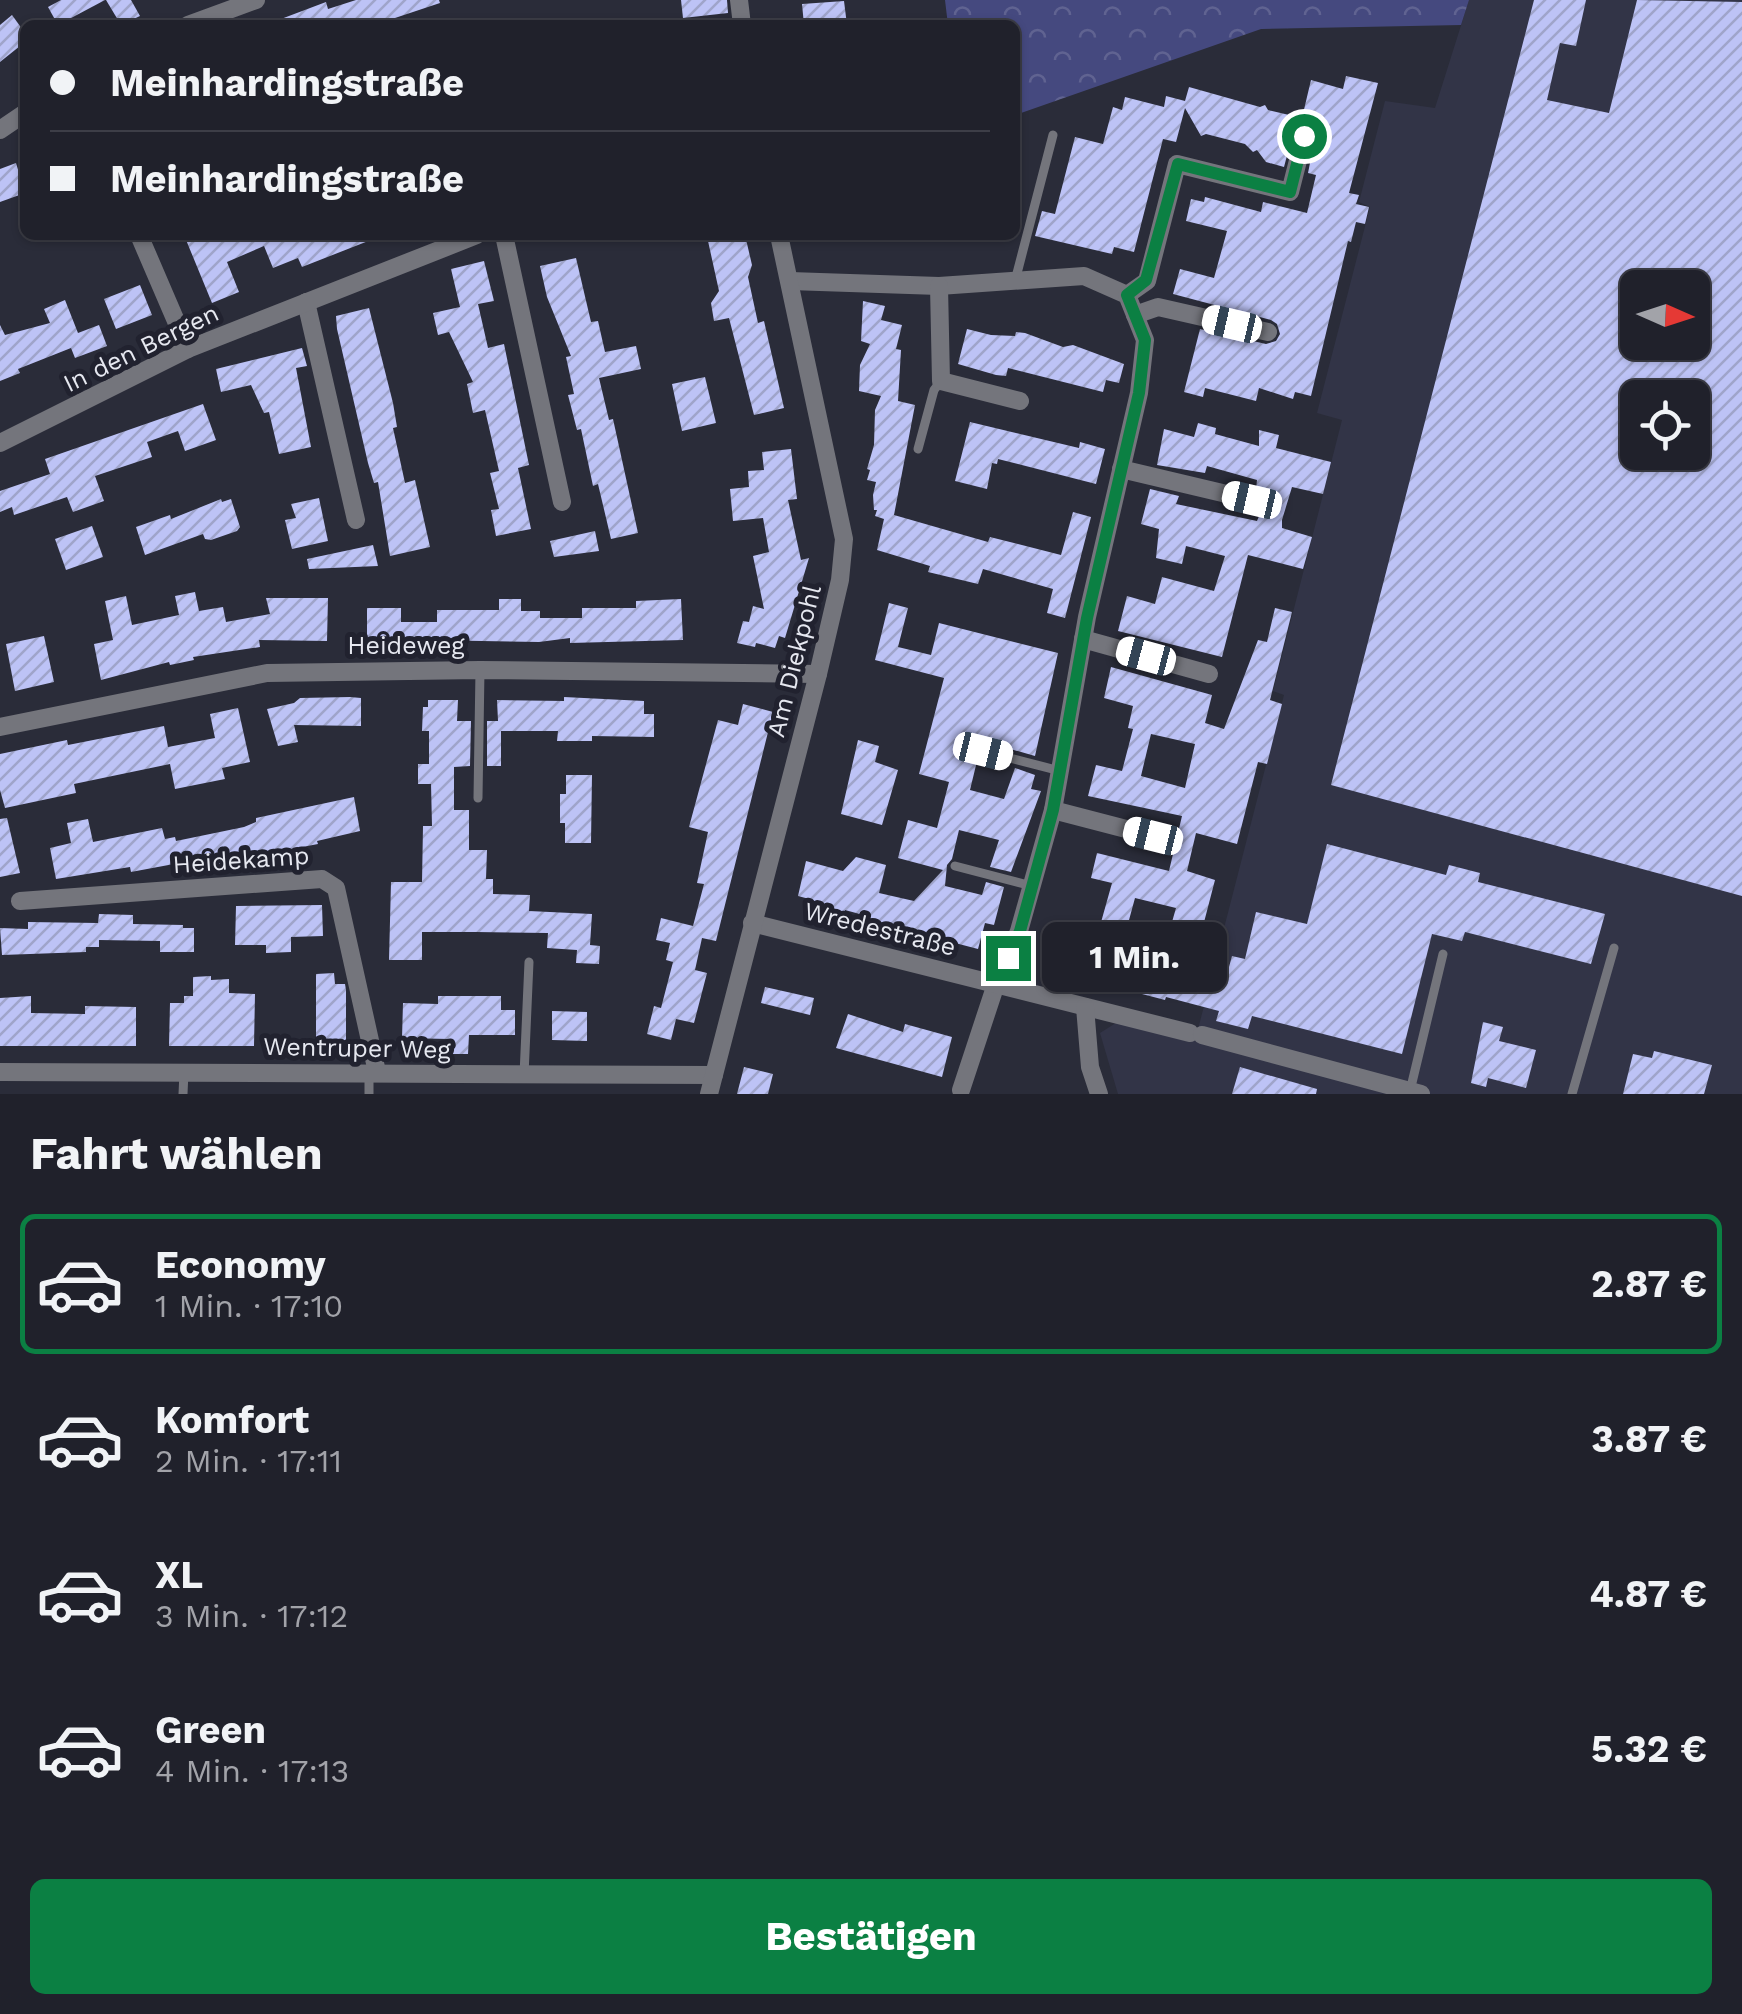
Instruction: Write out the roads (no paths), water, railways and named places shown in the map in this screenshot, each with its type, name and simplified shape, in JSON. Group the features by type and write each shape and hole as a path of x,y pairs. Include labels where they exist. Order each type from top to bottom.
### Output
{"street":[{"path":"202,20 256,0"},
{"path":"1127,295 1146,280 1178,164 1290,192 1304,136"},
{"path":"140,240 188,349"},
{"name":"In den Bergen","path":"0,443 188,349 464,240"},
{"path":"505,240 562,502"},
{"name":"Am Diekpohl","path":"711,1085 818,674 840,580 844,540 780,240"},
{"path":"790,281 939,286 1084,276 1127,295 1145,340 1139,393 1083,640 1053,810 1020,931 996,984 961,1090"},
{"path":"939,286 941,381 1020,401"},
{"path":"306,302 356,520"},
{"path":"1135,315 1158,307 1268,332"},
{"path":"1122,469 1252,500"},
{"path":"1083,640 1209,674"},
{"name":"Heideweg","path":"0,728 267,674 480,670 818,674"},
{"path":"1053,810 1153,836"},
{"name":"Heidekamp","path":"20,900 322,879 336,888 373,1072"},
{"name":"Wredestraße","path":"752,923 1415,1092"},
{"path":"1085,1007 1090,1067 1099,1094"},
{"name":"Wentruper Weg","path":"0,1072 373,1072 711,1085"}],"lane":[{"path":"1015,281 1053,135"},
{"path":"918,448 934,390 941,381"},
{"path":"478,798 480,670"},
{"path":"983,751 1060,771"},
{"path":"955,866 1032,886"},
{"path":"1572,1094 1614,948"},
{"path":"1415,1092 1443,954"},
{"path":"524,1076 530,962"},
{"path":"184,1072 184,1094"},
{"path":"369,1094 373,1072"}]}
